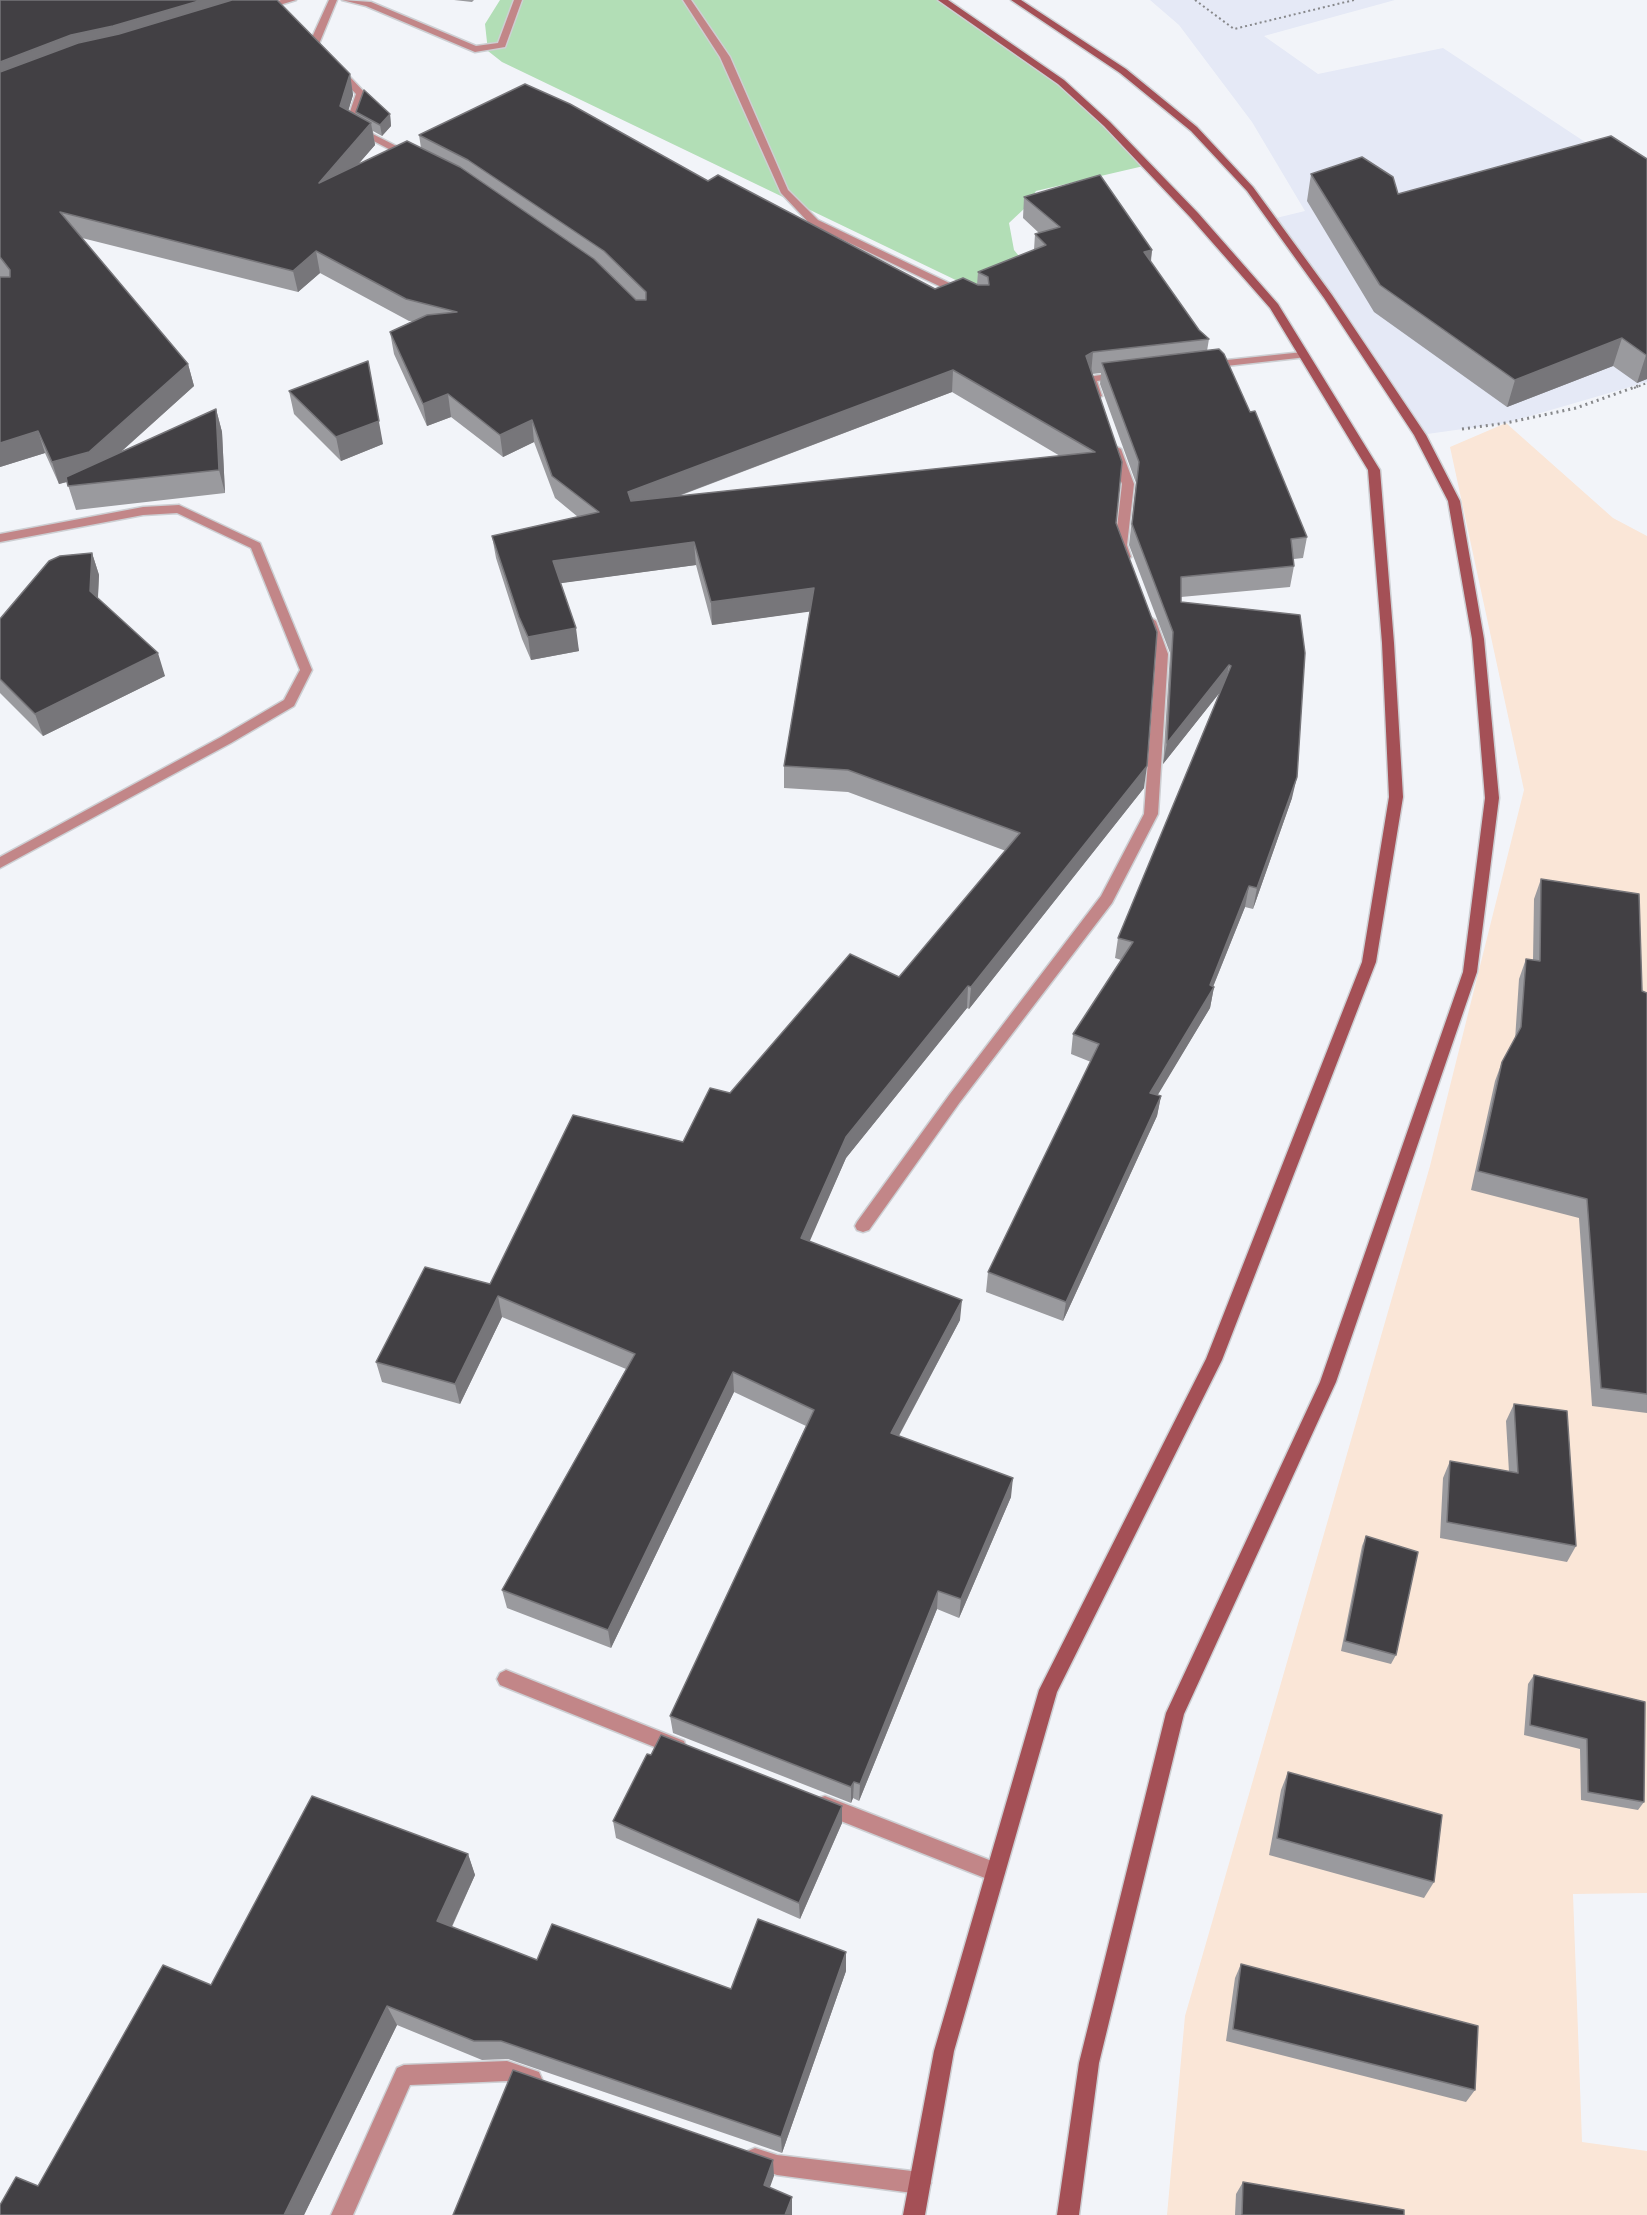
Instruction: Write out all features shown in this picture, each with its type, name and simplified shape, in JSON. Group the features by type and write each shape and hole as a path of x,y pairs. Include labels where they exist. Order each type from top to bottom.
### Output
{"main road":[{"path":"914,2215 944,2051 1048,1690 1214,1360 1369,962 1396,797 1388,643 1374,470 1274,306 1194,215 1107,123 1061,82 996,35 942,0"},
{"path":"1015,0 1122,71 1194,129 1250,189 1328,297 1420,435 1454,501 1478,639 1492,798 1470,972 1328,1382 1175,1713 1089,2063 1068,2215"}],"street":[{"path":"250,11 292,0"},
{"path":"333,0 314,44 361,94 350,126 414,158"},
{"path":"346,0 368,4 475,49 502,45 518,0"},
{"path":"687,0 726,57 784,191 814,222 971,298"},
{"path":"1190,367 1304,355"},
{"path":"1102,413 1091,379 1134,374"},
{"path":"1109,434 1128,484 1121,545 1129,567"},
{"path":"0,538 142,511 179,509 256,546 306,670 289,703 216,746 0,863"},
{"path":"863,1226 955,1098 1107,899 1151,814 1162,654 1146,611"},
{"path":"506,1679 694,1754"},
{"path":"806,1798 995,1872"},
{"path":"342,2215 404,2075 507,2071 552,2086"},
{"path":"732,2149 777,2165 920,2183"}],"path":[{"path":"1195,0 1234,29 1354,0"},
{"path":"1506,423 1576,408 1647,382"}],"shaded area":[{"path":"1150,0 1395,0 1264,36 1318,74 1443,48 1647,183 1647,382 1506,423 1420,435 1272,219 1305,211 1252,122 1179,25"},
{"path":"1506,423 1613,518 1647,536 1647,1893 1573,1894 1582,2142 1647,2151 1647,2215 1167,2215 1185,2016 1430,1166 1524,790 1450,447"}],"green space":[{"path":"500,0 942,0 1061,82 1148,165 1036,191 1026,207 1009,223 1014,250 1041,283 1009,301 964,284 502,62 488,51 485,24"}],"building":[{"path":"0,0 202,0 113,26 71,35 0,62"},
{"path":"232,0 277,0 350,74 340,106 371,123 319,183 407,141 460,167 594,259 636,300 646,300 646,292 604,251 468,160 419,135 525,84 570,104 708,181 718,175 935,289 963,278 978,285 989,285 988,277 978,272 1046,245 1035,234 1060,227 1024,197 1100,175 1152,250 1144,252 1199,330 1209,339 1093,352 1086,356 1122,462 1116,523 1157,632 1147,766 971,987 968,986 846,1137 801,1238 962,1300 891,1433 1013,1478 961,1599 938,1591 860,1784 854,1782 851,1787 670,1716 814,1410 733,1372 608,1630 502,1590 635,1354 498,1296 455,1384 376,1362 425,1267 490,1284 573,1115 683,1142 710,1088 730,1093 850,954 899,977 1020,833 848,770 784,766 814,588 711,602 694,542 553,561 576,628 528,637 492,536 599,512 552,476 532,420 500,435 448,394 423,404 390,332 427,315 457,312 406,299 316,251 293,271 60,212 188,364 89,452 52,462 38,431 0,443 0,277 10,277 10,270 0,257 0,72 78,43 119,34","holes":["953,370 1095,452 631,501 628,492"]},
{"path":"364,90 390,114 380,125 356,112"},
{"path":"1611,136 1647,159 1647,355 1622,338 1515,380 1380,285 1311,174 1362,157 1393,177 1398,194"},
{"path":"1219,349 1224,354 1250,412 1255,411 1307,537 1291,539 1294,566 1181,577 1181,602 1300,615 1305,653 1297,777 1257,888 1249,886 1210,985 1214,987 1150,1093 1161,1096 1066,1302 988,1272 1099,1044 1073,1034 1133,942 1118,938 1231,666 1229,665 1167,743 1173,632 1132,524 1139,462 1102,363"},
{"path":"368,361 379,421 336,437 289,391"},
{"path":"216,409 219,470 68,486 66,477"},
{"path":"92,553 90,591 158,653 35,714 0,679 0,619 49,561 60,556"},
{"path":"1541,879 1639,894 1642,991 1647,993 1647,1394 1601,1388 1587,1199 1478,1171 1502,1062 1521,1027 1526,959 1540,961"},
{"path":"1514,1404 1567,1411 1576,1546 1447,1522 1450,1461 1518,1473"},
{"path":"1366,1536 1418,1552 1396,1655 1345,1641"},
{"path":"1534,1675 1645,1702 1644,1802 1588,1792 1587,1739 1530,1725"},
{"path":"661,1735 842,1806 799,1903 613,1821 647,1754 651,1755"},
{"path":"1288,1772 1442,1815 1434,1882 1277,1838"},
{"path":"312,1796 468,1854 437,1921 537,1960 552,1924 731,1989 758,1919 846,1952 781,2137 501,2041 474,2041 387,2006 284,2215 0,2215 0,2205 16,2177 38,2186 163,1965 211,1985"},
{"path":"1241,1964 1478,2026 1475,2090 1233,2029"},
{"path":"513,2070 773,2160 764,2185 792,2197 785,2215 453,2215"},
{"path":"1243,2182 1404,2210 1404,2215 1242,2215"}]}
